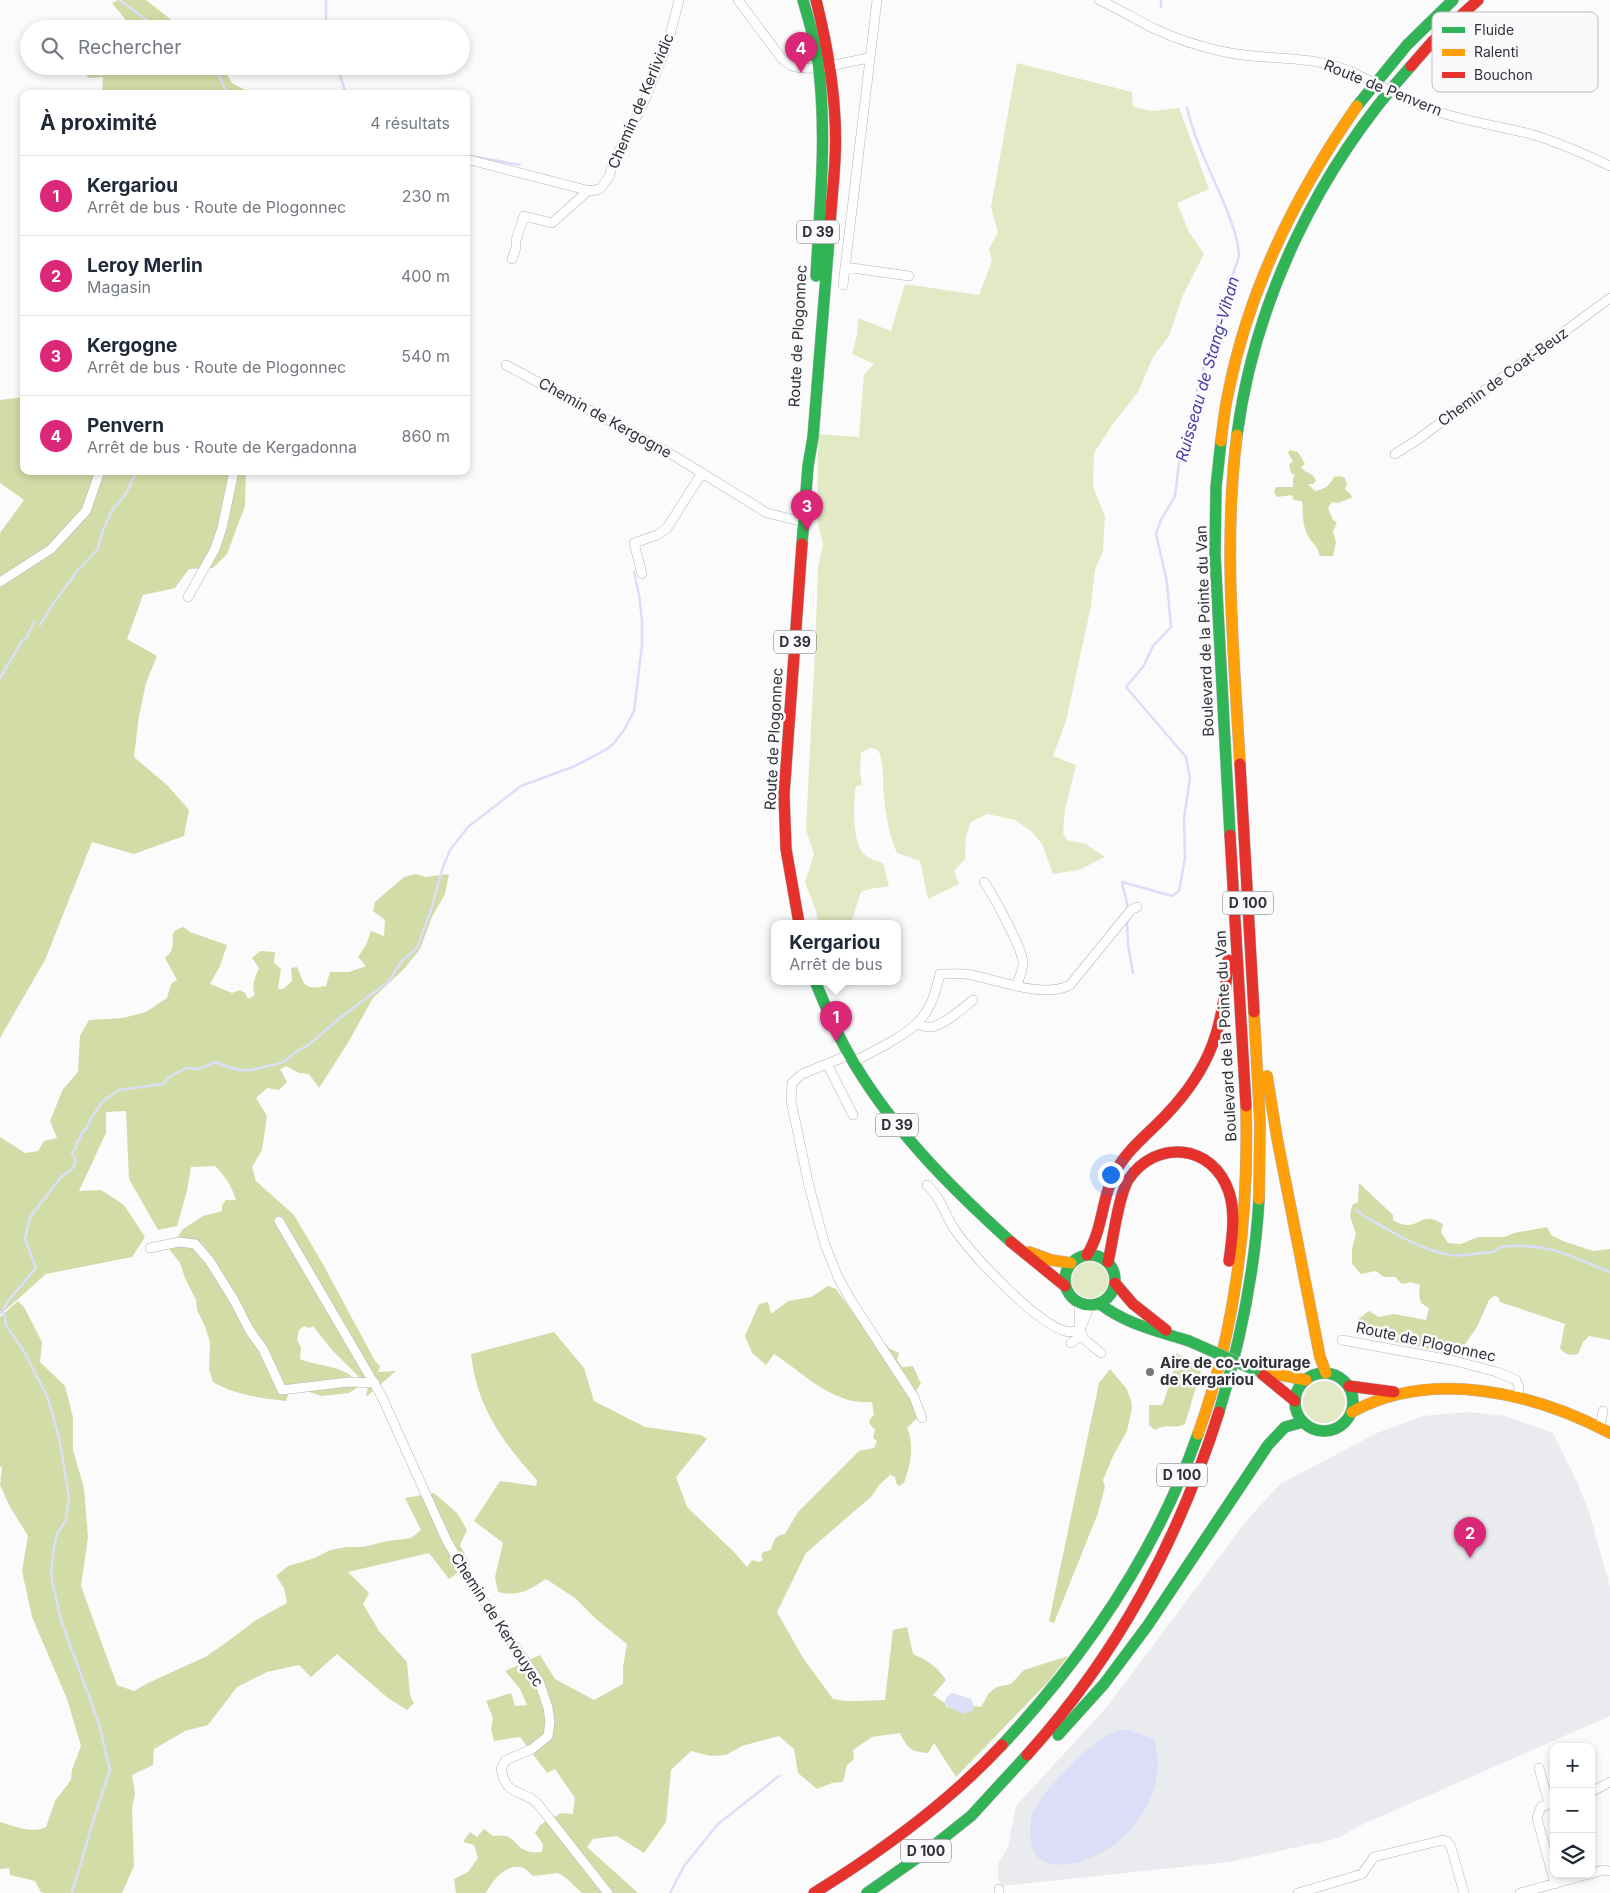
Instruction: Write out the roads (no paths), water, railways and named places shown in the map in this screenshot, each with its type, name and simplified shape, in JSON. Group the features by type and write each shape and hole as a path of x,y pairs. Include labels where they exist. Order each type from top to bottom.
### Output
{"main road":[{"name":"Route de Plogonnec","path":"798,920 787,857 784,802 785,763 808,466 810,378 822,153 819,67 803,0"},
{"name":"Route de Plogonnec","path":"808,466 813,437 834,166 835,113 831,64 816,0"},
{"name":"Boulevard de la Pointe du Van","path":"1441,12 1454,0"},
{"name":"Boulevard de la Pointe du Van","path":"1465,12 1478,0"},
{"name":"Boulevard de la Pointe du Van","path":"814,1893 904,1833 938,1806 993,1754 1041,1702 1085,1646 1148,1546 1185,1469 1208,1400 1223,1349 1233,1302 1242,1238 1247,1158 1246,1093 1216,576 1215,505 1226,397 1257,288 1278,239 1315,168 1374,82 1432,21"},
{"name":"Boulevard de la Pointe du Van","path":"866,1893 910,1863 983,1805 1060,1718 1105,1658 1132,1614 1161,1558 1202,1462 1223,1402 1237,1348 1254,1259 1260,1175 1256,1030 1230,574 1230,521 1238,427 1260,330 1282,269 1312,205 1340,156 1357,132 1413,62 1432,42"},
{"name":"D 100","path":"1234,655 1252,819 1268,1081 1320,1357 1326,1373"},
{"name":"D 100","path":"1087,1255 1097,1240 1108,1191 1117,1169 1192,1083 1213,1046 1226,1004 1229,937 1235,918"},
{"name":"D 39","path":"817,985 851,1058 877,1097 915,1147 983,1216 1065,1286"},
{"name":"D 100","path":"1108,1262 1121,1197 1136,1169 1148,1159 1166,1152 1178,1150 1204,1158 1215,1167 1230,1193 1230,1249 1208,1400"},
{"name":"D 39","path":"1013,1243 1043,1257 1071,1263"},
{"path":"1174,1336 1133,1304 1115,1283 1112,1268 1108,1262 1102,1258 1087,1255 1081,1256 1071,1263 1065,1274 1065,1286 1068,1293 1089,1304 1104,1307 1159,1332 1189,1341 1255,1370 1306,1380"},
{"path":"1089,1304 1110,1295 1115,1283"},
{"path":"1255,1370 1295,1401"},
{"path":"1352,1412 1353,1394 1344,1380 1336,1375 1326,1373 1312,1376 1306,1380 1297,1393 1295,1401 1298,1416 1303,1422 1314,1430 1329,1431 1343,1425 1352,1412 1374,1401 1401,1393"},
{"path":"1349,1386 1401,1393 1468,1389 1518,1396 1561,1409 1605,1430"},
{"path":"983,1805 1040,1752 1104,1684 1158,1611 1268,1445 1285,1427 1303,1422"}],"street":[{"name":"Chemin de Kerlividic","path":"512,260 524,216 552,223 589,190 600,189 606,182 613,163 636,121 667,46 679,0"},
{"path":"738,0 782,59 795,67 819,67 869,58"},
{"path":"842,285 877,0"},
{"name":"Route de Penvern","path":"1099,0 1154,28 1189,43 1246,55 1305,59 1331,64 1350,71 1414,103 1458,118 1551,141 1610,166"},
{"path":"470,160 589,190"},
{"path":"845,267 909,276"},
{"name":"Chemin de Coat-Beuz","path":"1395,454 1417,440 1610,298"},
{"name":"Chemin de Kergogne","path":"506,365 702,473 767,513 804,522"},
{"path":"642,574 634,543 658,534 667,528 702,473"},
{"path":"0,582 52,549 86,511 99,475"},
{"path":"188,597 215,549 222,528 233,475"},
{"path":"984,882 1009,928 1023,959 1023,968 1017,985"},
{"path":"922,1418 914,1397 850,1299 838,1277 825,1245 813,1203 793,1116 792,1084 799,1076 827,1064 880,1048 917,1024 933,999 940,974 969,974 1050,990 1061,989 1070,985 1131,910 1136,907"},
{"path":"917,1024 928,1028 934,1026 951,1017 972,1000"},
{"path":"827,1064 854,1115"},
{"path":"927,1185 938,1198 959,1236 1004,1285 1053,1326 1067,1332 1080,1333"},
{"name":"Chemin de Kervouyec","path":"279,1221 375,1383 446,1539 469,1580 532,1670 543,1690 550,1721 548,1736 532,1749 506,1760 501,1769 503,1776 513,1791 537,1803 608,1893"},
{"path":"150,1248 179,1242 195,1244 213,1266 234,1300 250,1330 263,1349 282,1390 348,1382 375,1383"},
{"path":"1071,1343 1080,1333 1089,1304"},
{"path":"1080,1333 1086,1342 1100,1354"},
{"name":"Route de Plogonnec","path":"1342,1340 1443,1358 1496,1372 1516,1380 1519,1388 1518,1396"},
{"path":"1602,1411 1605,1430"},
{"path":"1539,1768 1550,1799"},
{"path":"1595,1790 1610,1782"},
{"path":"1550,1802 1540,1807 1537,1818 1555,1884"},
{"path":"1298,1893 1364,1873 1374,1857 1443,1840 1447,1841 1451,1847 1464,1893"},
{"path":"1595,1872 1602,1870 1610,1871"},
{"path":"1520,1893 1576,1878"}],"water":[{"path":"952,1693 971,1699 974,1706 973,1710 964,1714 950,1708 945,1703 947,1697"},
{"path":"1120,1730 1128,1730 1155,1739 1158,1763 1157,1777 1148,1805 1131,1829 1120,1840 1096,1856 1064,1865 1049,1864 1042,1861 1034,1850 1030,1832 1034,1810 1053,1784 1084,1753 1102,1739"}],"waterway":[{"path":"120,0 146,20"},
{"path":"326,0 326,20"},
{"name":"Ruisseau de Stang-Vihan","path":"1161,0 1161,7"},
{"path":"218,75 225,90"},
{"path":"340,75 345,90"},
{"name":"Ruisseau de Stang-Vihan","path":"1127,909 1122,882 1172,896 1179,891 1185,858 1184,819 1190,778 1186,757 1126,687 1143,667 1153,646 1171,627 1167,582 1156,534 1161,520 1175,496 1179,463 1193,405 1211,341 1239,256 1232,223 1199,145 1187,108"},
{"path":"472,156 520,165"},
{"path":"40,625 77,571 98,549 103,530 113,509 125,495 135,475"},
{"path":"0,1313 36,1268 25,1239 30,1217 61,1177 72,1169 76,1161 72,1153 77,1141 80,1140 80,1135 87,1128 102,1102 119,1090 163,1084 169,1077 186,1068 199,1069 215,1062 235,1069 253,1070 281,1063 306,1047 341,1017 388,982 402,961 417,948 450,850 468,827 521,786 575,766 607,749 614,743 624,730 634,711 642,645 642,620 634,572"},
{"path":"0,678 22,641 27,637 34,622"},
{"name":"Ruisseau de Stang-Vihan","path":"1127,919 1128,945 1133,973"},
{"name":"Ruisseau de Stang-Vihan","path":"1356,1210 1406,1239 1439,1253 1460,1255 1493,1252 1505,1246 1540,1247 1564,1253 1610,1272"},
{"path":"3,1311 7,1327 22,1348 47,1396 59,1437 69,1497 66,1520 57,1534 51,1572 61,1620 99,1724 110,1770 72,1893"},
{"path":"670,1893 684,1866 718,1824 779,1776"}],"place":[{"name":"Penvern","path":"801,73"},
{"name":"Kergogne","path":"807,531"},
{"name":"Kergariou","path":"836,1042"},
{"name":"Aire de co-voiturage de Kergariou","path":"1150,1372"},
{"name":"Leroy Merlin","path":"1470,1558"}]}
